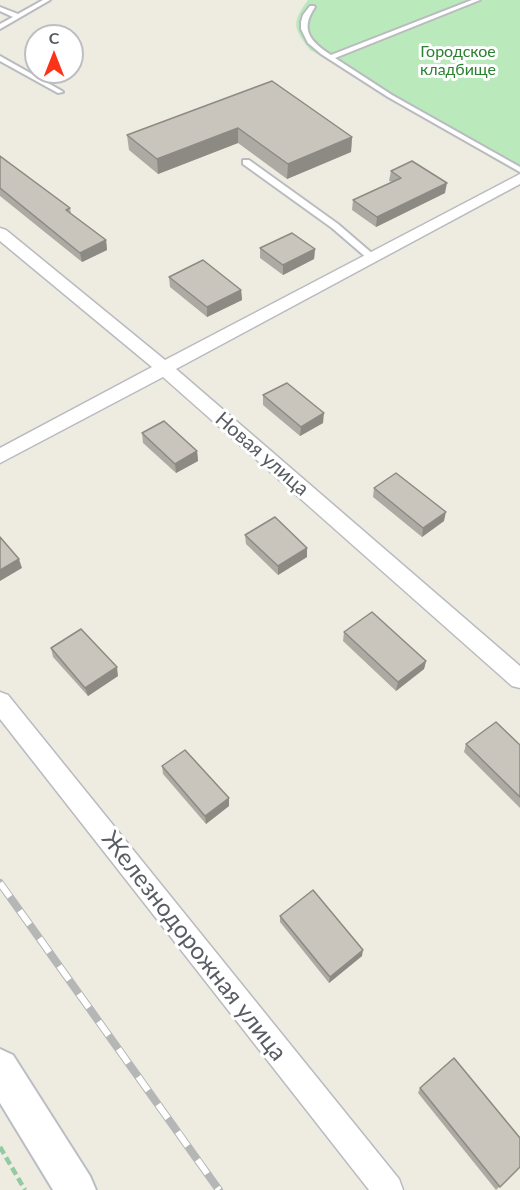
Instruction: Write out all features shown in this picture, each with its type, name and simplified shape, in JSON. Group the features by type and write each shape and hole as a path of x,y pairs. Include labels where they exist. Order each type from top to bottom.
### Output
{"main road":[{"path":"0,1068 76,1190"}],"street":[{"path":"0,456 520,178"},
{"name":"Новая улица","path":"0,233 164,368 520,679"},
{"name":"Железнодорожная улица","path":"0,702 388,1190"}],"lane":[{"path":"0,27 47,0"},
{"path":"330,58 477,0"},
{"path":"312,7 305,14 302,22 305,32 319,50 390,96 520,170"},
{"path":"0,9 17,16"},
{"path":"0,58 60,92"},
{"path":"246,162 335,226 370,257"}],"path":[{"path":"0,1147 25,1190"}],"green space":[{"name":"Городское кладбище","path":"308,0 520,0 520,166 310,50 297,31 296,25 299,14"}],"building":[{"path":"272,81 352,137 288,164 238,128 157,159 127,135"},
{"path":"0,156 70,208 66,210 106,240 80,253 0,188"},
{"path":"412,161 447,183 377,217 353,200 401,178 391,171"},
{"path":"292,233 315,249 283,265 260,248"},
{"path":"203,260 241,290 207,307 169,277"},
{"path":"287,383 324,413 301,427 263,395"},
{"path":"164,421 197,451 175,464 142,433"},
{"path":"396,473 446,512 423,528 374,488"},
{"path":"275,517 307,548 278,566 245,535"},
{"path":"0,537 19,559 0,570"},
{"path":"372,612 426,661 398,682 344,632"},
{"path":"81,629 117,667 85,688 51,648"},
{"path":"496,722 520,745 520,797 466,744"},
{"path":"185,750 229,798 205,816 162,766"},
{"path":"313,890 363,950 330,977 280,916"},
{"path":"454,1058 520,1138 520,1167 500,1187 420,1088"}],"railway":[{"path":"0,883 219,1190"}]}
